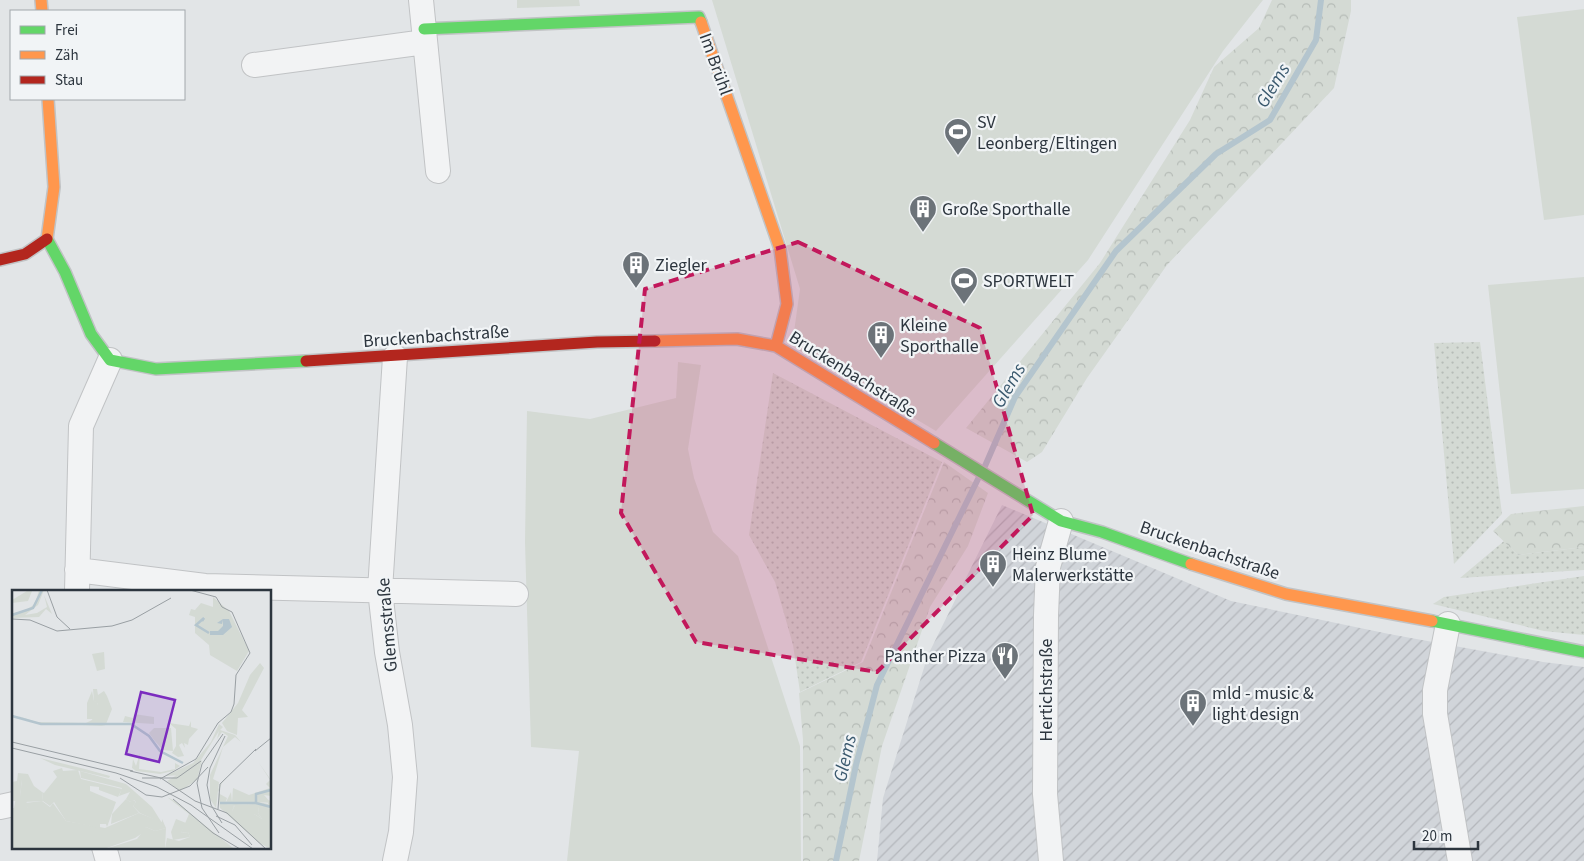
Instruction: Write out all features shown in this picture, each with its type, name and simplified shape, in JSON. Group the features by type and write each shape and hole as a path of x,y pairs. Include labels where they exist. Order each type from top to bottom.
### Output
{"street":[{"path":"421,0 438,171"},
{"name":"Im Brühl","path":"424,35 699,18 780,249 787,304 776,346"},
{"path":"254,65 424,35"},
{"path":"0,260 15,259 35,249 47,239 53,218 54,190 48,100"},
{"path":"47,239 65,272 91,334 110,360 81,426 77,581 516,594"},
{"name":"Bruckenbachstraße","path":"110,360 156,369 395,358 597,342 737,339 776,346 911,431 951,453 1061,521 1102,532 1230,578 1286,594 1448,624 1584,652"},
{"name":"Glemsstraße","path":"395,358 380,590 387,652 400,725 405,778 401,832 396,861"},
{"name":"Hertichstraße","path":"1051,861 1045,794 1046,615 1048,567 1061,521"},
{"path":"1448,624 1435,690 1435,714 1460,861"},
{"path":"104,848 108,861"}],"highlighted area":[{"path":"798,242 980,328 1033,515 877,672 696,642 621,513 645,289"}],"shaded area":[{"path":"1002,505 1231,601 1389,634 1543,662 1584,667 1584,861 877,861 883,798 928,655"}],"green space":[{"path":"517,0 579,0 580,6 517,8"},
{"name":"SV Leonberg/Eltingen","path":"712,0 1263,0 1223,51 1088,260 936,431 792,346 800,289"},
{"path":"1272,0 1351,0 1351,11 1334,88 1167,265 1087,378 1042,452 1027,462 966,428 1100,263 1190,120 1214,67 1259,28"},
{"path":"1584,9 1584,215 1544,220 1517,17"},
{"path":"1584,277 1584,489 1511,494 1488,285"},
{"path":"1480,342 1502,514 1454,564 1434,343"},
{"path":"678,362 701,365 688,449 694,478 713,532 738,556 800,746 801,861 567,861 579,751 531,747 525,542 527,411 590,419 676,398"},
{"path":"773,373 942,462 861,662 800,692 793,645 775,582 749,535"},
{"path":"944,462 988,493 968,546 930,607 882,746 859,861 803,861 803,740 799,693 863,662"},
{"path":"1584,506 1584,547 1518,555 1493,531 1511,514"},
{"path":"1504,541 1518,555 1584,547 1584,570 1460,578"},
{"path":"1584,576 1584,635 1544,631 1433,604 1444,597"}],"waterway":[{"name":"Glems","path":"985,466 1015,397 1116,251 1216,154 1270,120 1316,40 1321,0"},
{"name":"Glems","path":"836,861 856,765 877,685 979,477"}],"traffic: fast":[{"path":"424,29 699,17 701,22"},
{"path":"47,239 65,272 91,334 110,360 156,369 306,361"},
{"path":"934,443 1061,521 1102,532 1191,564"},
{"path":"1432,621 1584,652"}],"traffic: slow":[{"path":"41,0 42,10"},
{"path":"701,22 780,249 787,304 776,346"},
{"path":"47,239 54,187 48,100"},
{"path":"655,341 737,339 776,346 934,443"},
{"path":"1191,564 1286,594 1432,621"}],"traffic: jam":[{"path":"0,260 25,254 47,239"},
{"path":"306,361 597,342 655,341"}],"place":[{"name":"SV Leonberg/Eltingen","path":"958,156"},
{"name":"Große Sporthalle","path":"923,233"},
{"name":"Ziegler","path":"636,289"},
{"name":"SPORTWELT","path":"964,305"},
{"name":"Kleine Sporthalle","path":"881,359"},
{"name":"Heinz Blume Malerwerkstätte","path":"993,588"},
{"name":"Panther Pizza","path":"1005,680"},
{"name":"mld - music & light design","path":"1193,727"}]}
